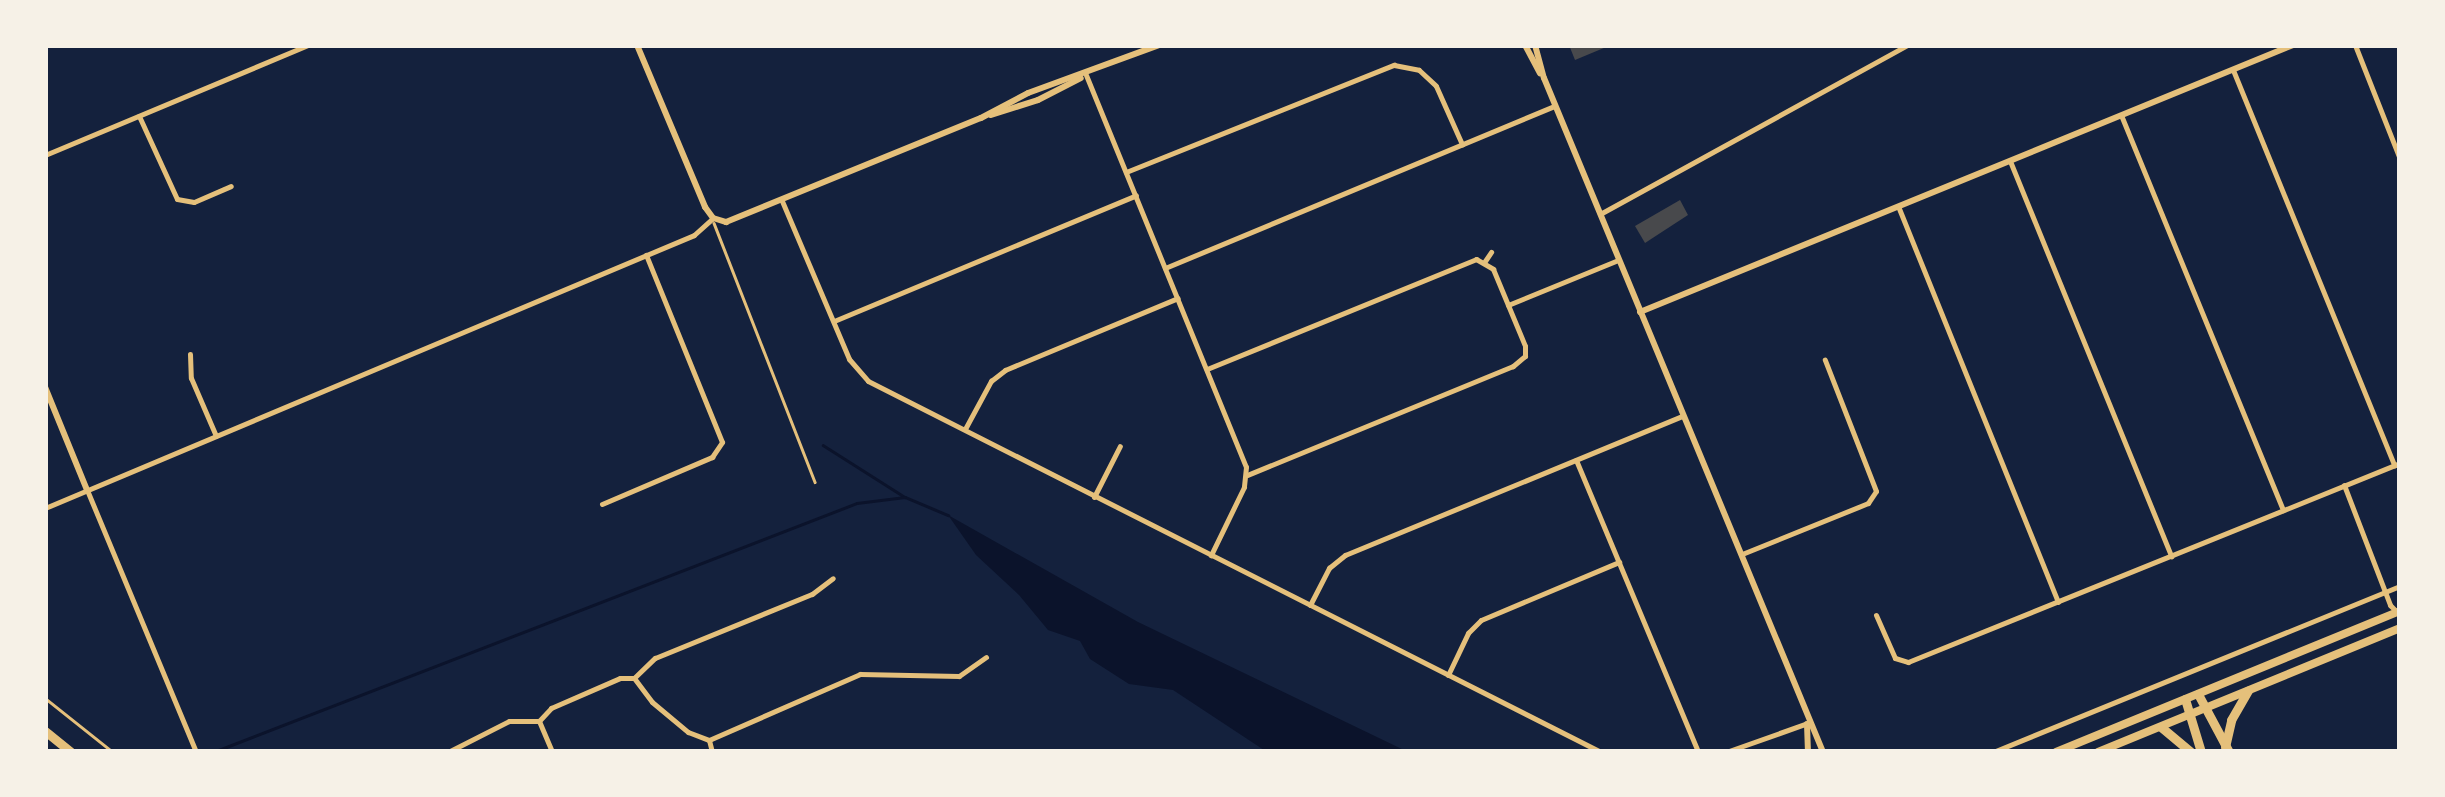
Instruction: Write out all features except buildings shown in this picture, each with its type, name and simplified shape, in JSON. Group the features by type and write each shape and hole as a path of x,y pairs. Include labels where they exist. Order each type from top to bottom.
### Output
{"highway":[{"path":"2228,749 2230,720 2248,691"},
{"path":"2198,694 2228,749"},
{"path":"2185,699 2201,752"},
{"path":"2161,726 2191,752"},
{"path":"45,731 70,752"}],"main road":[{"path":"2056,752 2399,613"},
{"path":"2098,752 2400,628"}],"street":[{"path":"45,156 308,45"},
{"path":"637,45 713,218 726,222 981,118 1028,93 1086,75 1153,46"},
{"path":"1525,45 1544,78"},
{"path":"1536,45 1555,106 1822,752"},
{"path":"1600,214 1908,45"},
{"path":"1640,312 2293,45"},
{"path":"2355,45 2400,159"},
{"path":"1126,172 1394,65 1419,70 1436,86 1463,146"},
{"path":"1876,615 1894,658 1908,662 2397,464 2232,70"},
{"path":"1086,75 1208,369 1247,475"},
{"path":"1166,268 1555,106"},
{"path":"2121,115 2283,510"},
{"path":"139,116 177,199 194,202 231,186"},
{"path":"2390,132 2400,128"},
{"path":"2010,161 2171,556"},
{"path":"833,322 1136,195"},
{"path":"782,200 853,367 868,382 1601,752"},
{"path":"1898,206 2058,602"},
{"path":"45,508 694,235 713,218"},
{"path":"1485,261 1491,252"},
{"path":"602,504 712,457 722,442 646,255"},
{"path":"1508,305 1618,260"},
{"path":"1485,261 1508,305 1525,356 1534,361"},
{"path":"1208,369 1470,262 1485,261"},
{"path":"965,430 991,381 1005,370 1178,298"},
{"path":"190,354 191,378 216,436"},
{"path":"1211,555 1247,475 1513,366 1525,356"},
{"path":"1742,554 1868,503 1876,491 1825,360"},
{"path":"45,386 196,752"},
{"path":"1310,605 1329,568 1345,555 1683,416"},
{"path":"1094,497 1120,446"},
{"path":"1576,460 1698,752"},
{"path":"2344,485 2399,613"},
{"path":"1448,674 1468,634 1480,620 1619,562"},
{"path":"448,752 510,721 539,721 551,708 620,678 634,678 656,658 812,594 833,578"},
{"path":"1994,752 2400,586"},
{"path":"2389,590 2400,597"},
{"path":"634,678 652,702 688,732 710,740 860,674 960,676 986,657"},
{"path":"539,721 552,752"},
{"path":"1726,752 1808,723"},
{"path":"1808,723 1808,752"},
{"path":"710,740 712,752"}],"lane":[{"path":"713,218 815,482"}],"path":[{"path":"45,698 112,752"}],"water":[{"path":"948,515 1138,622 1408,752 1267,752 1173,690 1129,684 1090,659 1080,641 1048,630 1019,595 976,555"}],"waterway":[{"path":"823,445 905,497 948,515"},
{"path":"216,751 857,503 905,497"}]}
